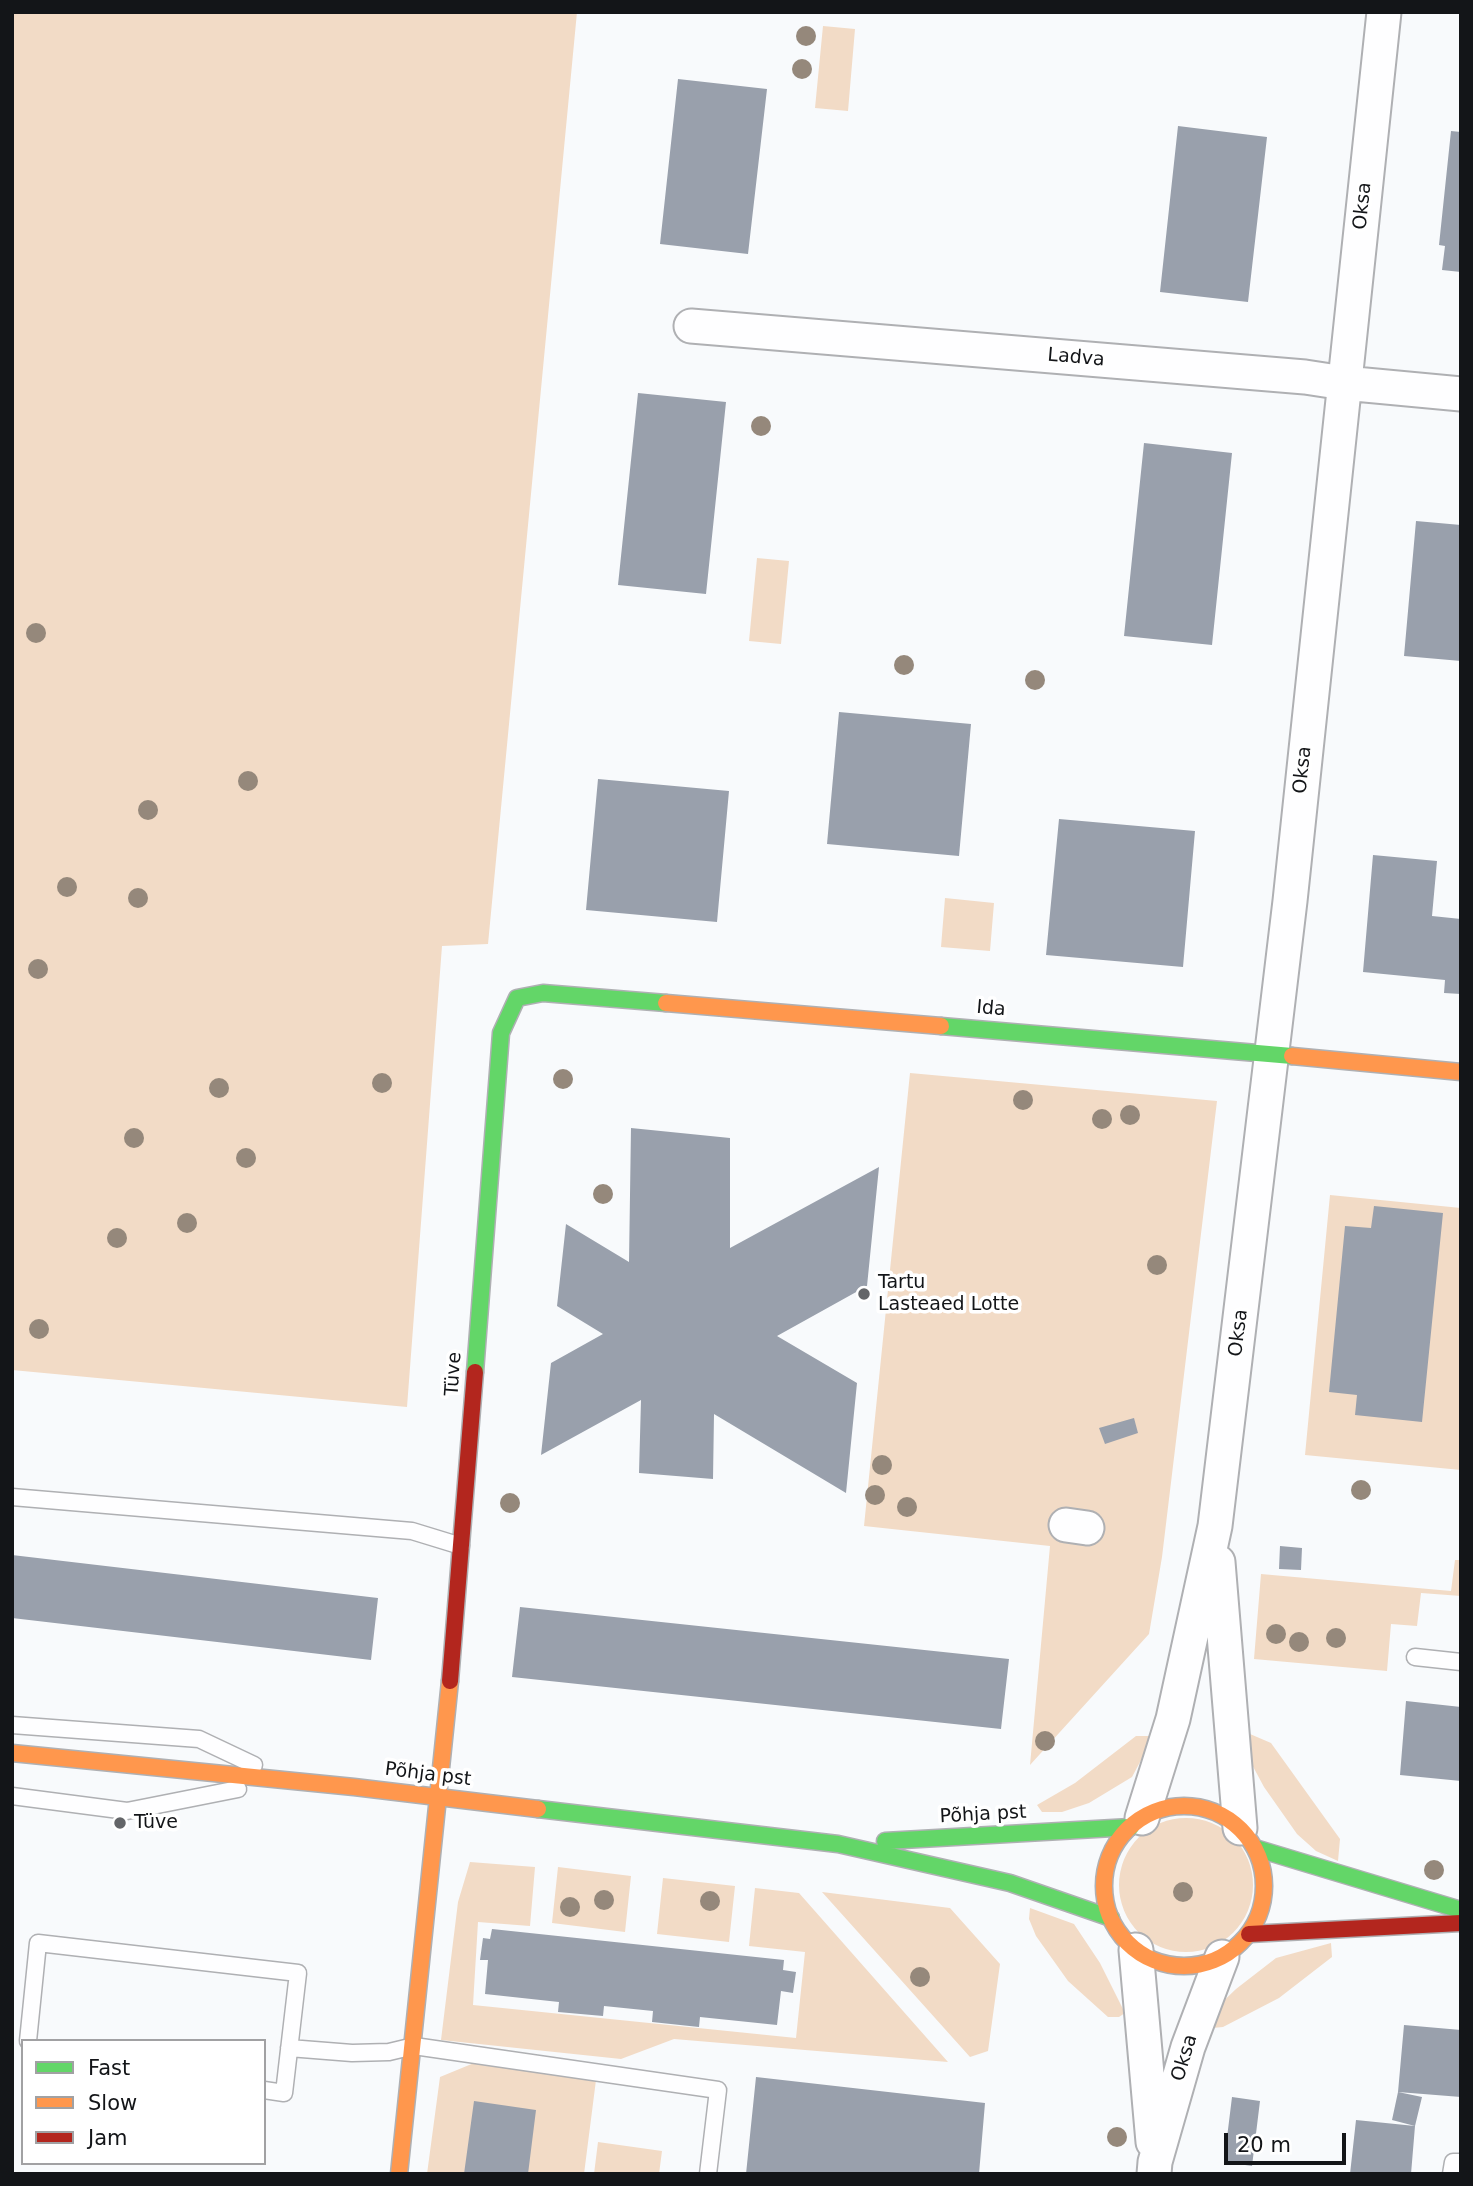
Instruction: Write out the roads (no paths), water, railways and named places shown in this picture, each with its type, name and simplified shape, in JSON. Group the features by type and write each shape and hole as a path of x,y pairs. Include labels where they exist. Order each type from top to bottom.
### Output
{"street":[{"name":"Oksa","path":"1136,1822 1173,1719 1215,1526 1290,901 1384,12"},
{"name":"Ladva","path":"691,326 1278,375 1461,394"},
{"name":"Ida","path":"517,998 543,993 1461,1072"},
{"name":"Tüve","path":"399,2174 439,1798 462,1546 501,1033 517,998"},
{"name":"Oksa","path":"1215,1526 1247,1838"},
{"name":"Põhja pst","path":"12,1753 284,1780 838,1844 1010,1883 1111,1917"},
{"path":"1247,1838 1263,1870 1265,1892 1260,1914 1249,1934 1237,1947 1223,1957 1188,1967 1152,1960 1121,1936 1106,1902 1106,1869 1111,1854 1136,1822 1161,1809 1182,1806 1213,1812 1247,1838 1461,1910"},
{"name":"Põhja pst","path":"838,1844 1136,1822"},
{"path":"1249,1934 1461,1923"},
{"name":"Oksa","path":"1136,1950 1154,2168"},
{"name":"Oksa","path":"1154,2168 1188,2047 1223,1957"}],"lane":[{"path":"12,1497 412,1531 462,1546"},
{"path":"1415,1657 1461,1662"},
{"path":"12,1725 199,1739 284,1780"},
{"path":"12,1796 127,1811 284,1780"},
{"path":"28,2039 38,1943 298,1973 284,2093 266,2090"},
{"path":"289,2048 352,2053 389,2052 414,2046 718,2090 708,2174"},
{"path":"1451,2174 1453,2162 1461,2162"}],"place":[{"name":"Tartu Lasteaed Lotte","path":"864,1294"},
{"name":"Tüve","path":"120,1823"}]}
